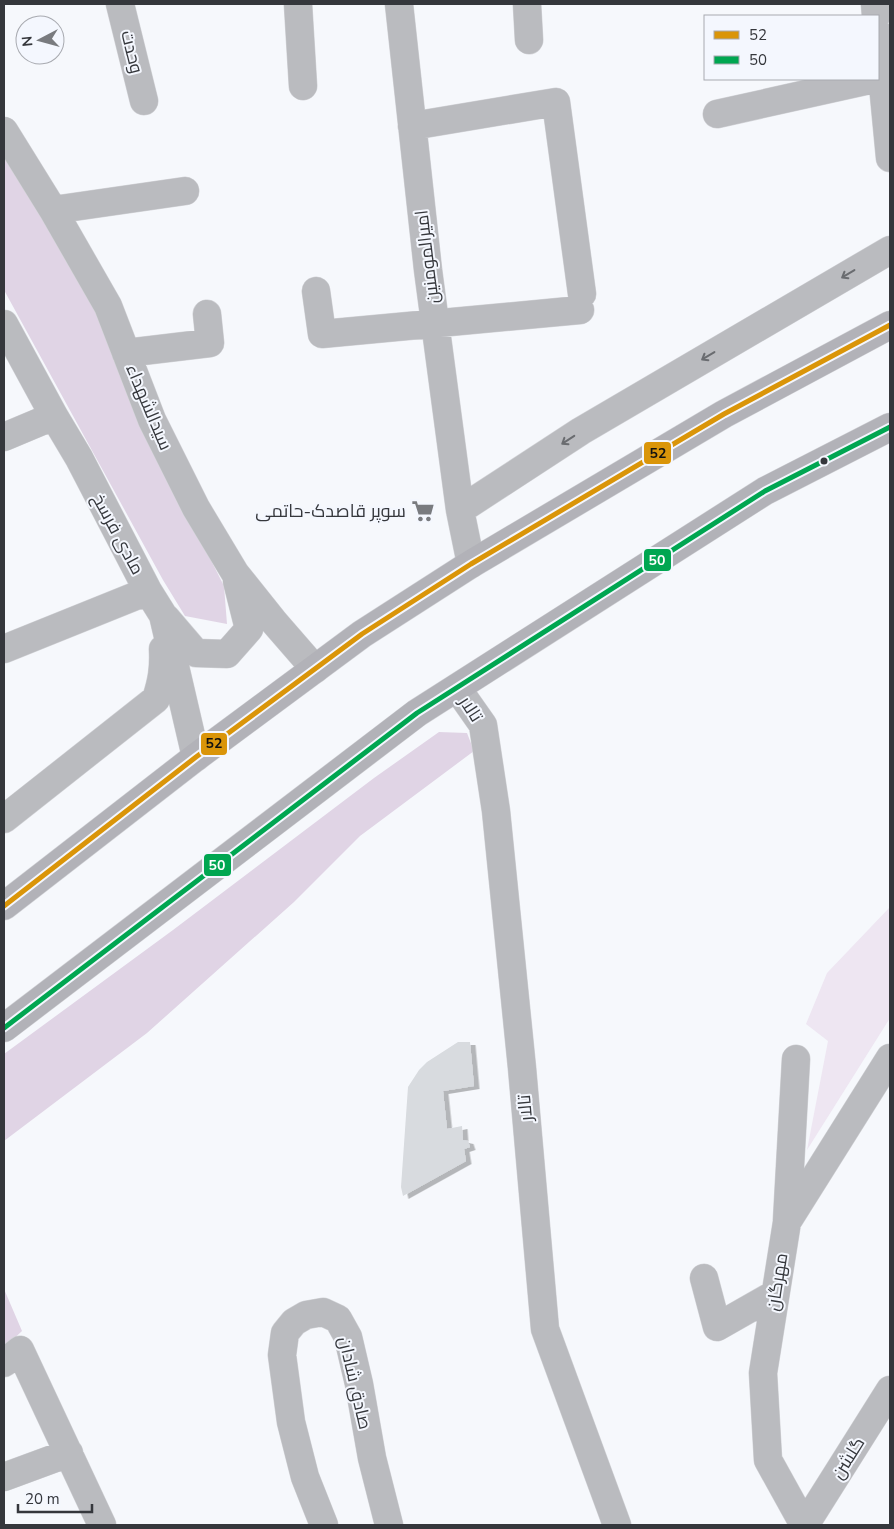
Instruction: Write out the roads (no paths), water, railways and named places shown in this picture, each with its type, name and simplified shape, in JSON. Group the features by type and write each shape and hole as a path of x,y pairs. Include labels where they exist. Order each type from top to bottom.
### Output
{"main road":[{"path":"4,906 196,758 362,634 471,564 724,414 890,325"},
{"path":"4,1028 409,720 765,490 890,427"}],"street":[{"name":"وحدت","path":"120,4 144,101"},
{"path":"298,4 303,86"},
{"name":"امیرالمومنین","path":"399,4 436,324 460,510 471,564"},
{"path":"528,4 529,40"},
{"path":"717,114 869,80"},
{"path":"878,80 890,158"},
{"path":"316,290 322,334 436,324 581,302 556,102 412,126"},
{"name":"سیدالشهداء","path":"4,131 53,210 108,306 152,420 196,508 235,573 274,623 315,669"},
{"path":"53,210 186,191"},
{"path":"460,510 581,431 890,250"},
{"path":"126,353 210,343 207,314"},
{"name":"مادی فرسخ","path":"4,324 79,458 163,615 196,758"},
{"path":"4,437 54,416"},
{"path":"163,615 196,653 227,654 249,629 235,573"},
{"path":"4,649 148,590"},
{"path":"4,819 156,699 162,683 164,667 163,615"},
{"name":"تالار","path":"457,688 483,725 496,811 522,1068 545,1329 617,1525"},
{"name":"مهرگان","path":"805,1525 768,1460 763,1373 786,1222 890,1058"},
{"path":"786,1222 796,1059"},
{"path":"704,1278 717,1327 775,1294"},
{"name":"صادق شادان","path":"324,1525 302,1468 291,1422 282,1354 285,1333 294,1322 306,1315 324,1312 338,1319 348,1338 359,1384 372,1458 389,1525"},
{"path":"4,1363 20,1350 102,1525"},
{"name":"گلشن","path":"805,1525 890,1390"},
{"path":"4,1477 69,1453"}],"place":[{"name":"سوپر قاصدک-حاتمی","path":"423,511"}]}
